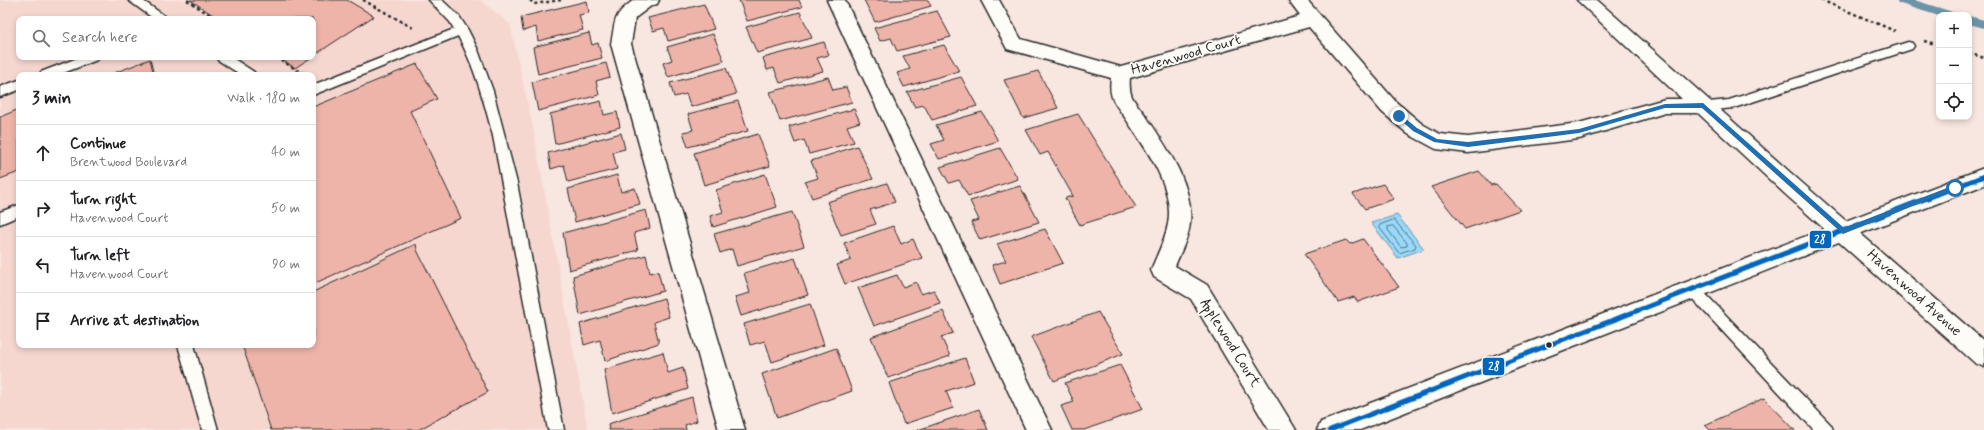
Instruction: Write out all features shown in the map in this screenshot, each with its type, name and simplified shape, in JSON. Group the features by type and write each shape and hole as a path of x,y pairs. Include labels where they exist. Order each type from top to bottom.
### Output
{"street":[{"path":"650,0 645,1 626,15 621,44 732,430"},
{"path":"836,0 1039,430"},
{"name":"Havenwood Court","path":"990,0 1014,44 1121,74 1313,18"},
{"path":"1297,0 1389,107 1415,129 1436,141 1468,145 1579,131 1665,106 1703,106"},
{"path":"1586,0 1843,231"},
{"name":"Applewood Court","path":"1121,74 1119,92 1154,147 1168,174 1179,201 1179,223 1162,270 1199,292 1283,430"},
{"path":"1330,430 1984,176"},
{"name":"Havenwood Avenue","path":"1843,231 1984,356"}],"lane":[{"path":"134,0 158,16"},
{"path":"435,0 445,5 462,30 482,74 501,140 532,312 556,430"},
{"path":"316,89 462,30"},
{"path":"1703,106 1729,105 1913,43"},
{"path":"53,72 85,60"},
{"path":"227,60 245,72"},
{"path":"0,92 16,86"},
{"path":"0,218 16,211"},
{"path":"1693,290 1826,430"},
{"path":"187,348 210,430"}],"path":[{"path":"187,0 211,16"},
{"path":"363,0 416,30 409,33"},
{"path":"530,0 534,4 561,0"},
{"path":"1821,0 1897,32"},
{"path":"1913,43 1936,45"},
{"path":"1972,55 1984,58"},
{"path":"281,60 300,72"}],"shaded area":[{"path":"0,0 480,0 510,24 532,123 588,430 0,430"}],"water":[{"path":"1397,215 1424,249 1398,258 1371,223"}],"building":[{"path":"190,0 347,0 374,16 316,54 316,16 214,16"},
{"path":"739,0 799,0 802,7 747,21"},
{"path":"864,0 928,0 931,6 875,22"},
{"path":"587,1 589,13 579,15 583,30 538,41 536,27 523,31 521,17"},
{"path":"704,4 714,29 668,41 664,28 653,31 648,18"},
{"path":"937,11 951,37 897,51 891,38 880,41 874,28"},
{"path":"800,12 812,38 757,53 746,27"},
{"path":"589,33 592,45 598,43 602,58 538,74 533,47"},
{"path":"713,34 724,61 668,77 663,63 672,60 667,47"},
{"path":"824,42 829,55 817,58 823,71 780,83 774,68 767,70 763,58"},
{"path":"944,45 959,71 904,87 897,73 910,69 903,56"},
{"path":"150,60 153,72 117,72"},
{"path":"282,60 307,60 295,68"},
{"path":"606,63 610,77 596,81 599,95 538,111 532,82"},
{"path":"417,64 437,99 410,111 461,218 316,283 316,106"},
{"path":"726,68 736,94 691,107 686,94 674,97 670,83"},
{"path":"1038,71 1058,108 1023,118 1004,80"},
{"path":"828,77 833,90 846,87 852,102 780,121 770,92"},
{"path":"961,77 977,106 932,120 924,105 915,107 907,92"},
{"path":"601,101 604,115 617,112 620,127 555,144 550,114"},
{"path":"738,101 748,131 688,147 683,132 693,130 688,114"},
{"path":"854,109 860,122 847,126 854,142 809,154 804,140 795,143 789,127"},
{"path":"16,110 16,173 0,179 0,117"},
{"path":"982,112 998,141 939,159 931,144 944,140 936,125"},
{"path":"1078,114 1136,207 1080,225 1065,198 1073,196 1048,152 1040,155 1026,130"},
{"path":"621,133 625,149 613,152 617,169 568,182 564,165 551,169 548,153"},
{"path":"758,134 770,166 704,185 694,153"},
{"path":"857,146 873,179 812,198 805,182 818,178 811,161"},
{"path":"1000,148 1018,179 968,196 959,180 949,183 940,167"},
{"path":"1479,171 1491,185 1496,184 1520,210 1465,229 1431,187"},
{"path":"765,174 777,207 713,227 710,216 723,212 716,190"},
{"path":"617,175 621,192 635,188 640,204 575,222 568,189"},
{"path":"887,183 895,202 870,210 876,224 841,235 827,202"},
{"path":"1383,184 1394,199 1365,209 1353,194"},
{"path":"1020,186 1039,222 980,240 971,222 979,220 970,201"},
{"path":"646,210 650,228 634,233 638,250 569,270 563,233"},
{"path":"792,212 804,246 737,266 732,249 720,253 714,234"},
{"path":"893,226 901,244 913,239 922,258 845,284 837,265 851,260 844,243"},
{"path":"1045,229 1063,263 1000,284 992,265 1006,261 997,244"},
{"path":"1363,239 1399,287 1358,302 1354,297 1338,302 1304,254 1346,240 1350,244"},
{"path":"416,244 417,250 488,392 418,430 271,430 243,348 316,348 316,291"},
{"path":"646,255 650,273 658,271 663,291 580,315 573,276"},
{"path":"795,258 808,295 741,316 735,297 750,293 744,273"},
{"path":"897,275 903,287 916,282 921,294 934,290 940,303 874,326 858,288"},
{"path":"664,298 669,317 654,322 659,343 605,361 600,340 584,345 580,324"},
{"path":"810,304 824,345 772,362 765,341 750,345 744,324"},
{"path":"943,311 953,333 941,337 950,356 888,378 871,337"},
{"path":"1098,312 1123,354 1054,381 1031,337"},
{"path":"836,348 852,391 777,418 762,374"},
{"path":"663,352 668,373 683,368 688,389 612,413 604,370"},
{"path":"965,358 974,382 946,391 953,408 904,424 889,383"},
{"path":"1120,365 1143,409 1084,430 1072,430 1061,406 1074,402 1065,383"},
{"path":"692,397 697,421 685,425 686,430 609,430 608,424"},
{"path":"1764,398 1795,430 1710,430 1705,425"},
{"path":"979,409 988,430 918,430"}],"waterway":[{"path":"1901,0 1939,12"},
{"path":"1972,21 1984,24"}],"transit line":[{"name":"28","path":"1330,430 1984,176"}],"route":[{"path":"1399,116 1415,129 1436,141 1468,145 1579,131 1665,106 1703,106 1793,188 1843,231 1955,188"}]}
